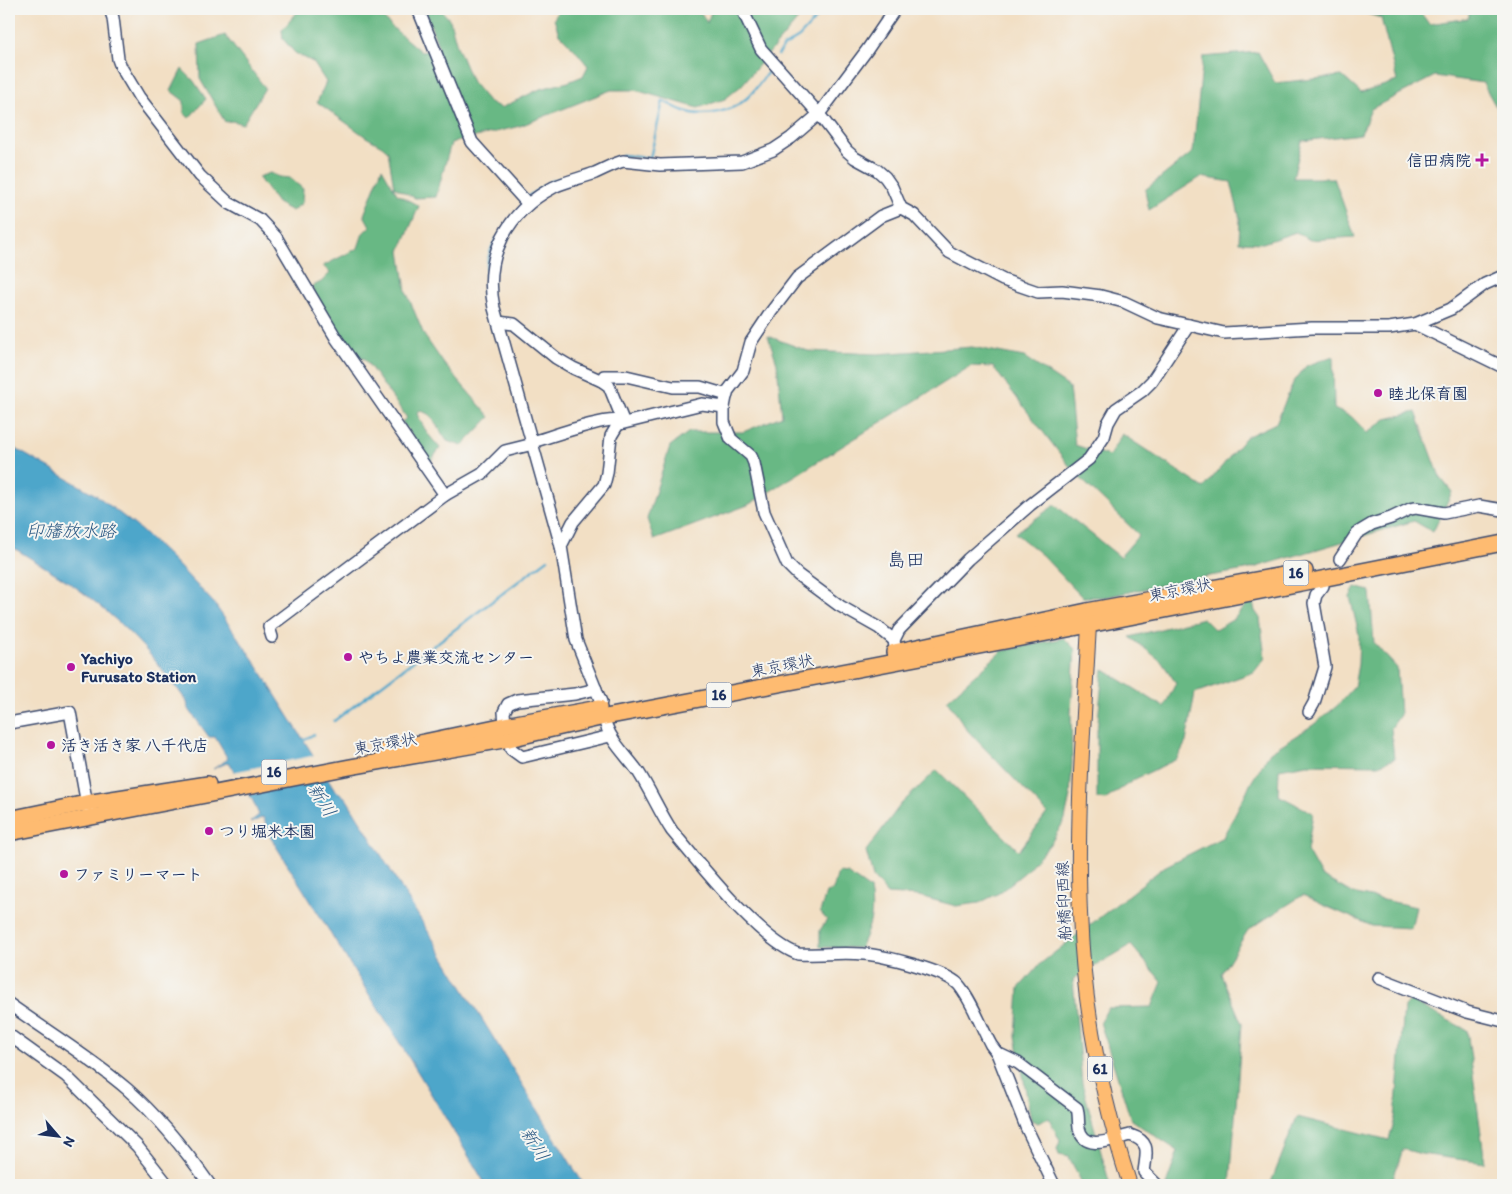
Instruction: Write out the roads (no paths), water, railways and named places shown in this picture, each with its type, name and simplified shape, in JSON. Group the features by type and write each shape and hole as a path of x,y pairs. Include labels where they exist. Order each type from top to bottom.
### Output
{"highway":[{"name":"東京環状","path":"9,819 88,810 205,790 1088,618 1503,533"},
{"name":"東京環状","path":"1088,618 1503,543"},
{"name":"東京環状","path":"793,676 895,646 914,652"},
{"name":"東京環状","path":"9,832 88,810"}],"main road":[{"name":"船橋印西線","path":"1088,618 1079,874 1082,951 1091,1028 1130,1185"}],"street":[{"path":"110,9 113,18 118,58 121,67 139,97 200,176 229,203 260,220 276,237 332,332 445,495"},
{"path":"418,9 472,142 528,204"},
{"path":"742,9 761,49 819,114 847,151 885,177 901,208 914,216 949,252 1002,280 1038,292 1062,291 1101,296 1124,302 1158,318 1224,333 1312,328 1389,328 1416,324 1451,309 1484,284 1503,276"},
{"path":"601,702 576,640 561,546 492,297 491,277 493,262 500,244 514,218 528,204 556,186 623,161 660,166 742,162 773,150 791,138 819,114 895,9"},
{"path":"895,646 879,628 840,606 798,575 787,564 764,512 754,462 751,456 731,439 724,422 724,407 727,395 742,371 751,342 797,278 881,216 901,208"},
{"path":"498,322 514,324 556,358 573,368 602,380 613,393 622,418 610,442 604,485 573,522 561,546"},
{"path":"1416,324 1503,367"},
{"path":"895,646 899,630 968,559 1030,505 1088,459 1104,438 1108,424 1116,409 1142,391 1152,381 1189,325"},
{"path":"602,380 604,376 626,376 673,386 700,387 727,395"},
{"path":"272,637 269,627 445,495 482,474 505,451 600,422 615,420 618,423 702,404 724,407"},
{"path":"1340,560 1357,533 1372,524 1410,509 1416,508 1444,513 1479,506 1503,510"},
{"path":"1309,712 1314,703 1325,667 1314,603 1316,595 1323,586"},
{"path":"596,690 517,700 508,704 504,712 511,749 522,757 610,736"},
{"path":"9,723 70,712 88,810"},
{"path":"606,725 610,736 640,775 672,832 727,894 773,939 790,951 798,954 865,954 919,967 948,977 956,983 963,991 997,1053 1026,1127 1054,1185"},
{"path":"1379,978 1467,1012 1503,1021"},
{"path":"9,1004 102,1069 128,1090 178,1143 210,1185"},
{"path":"9,1035 66,1076 137,1146 168,1185"},
{"path":"997,1053 1018,1063 1076,1108 1079,1129 1086,1140 1098,1143 1130,1135 1143,1141 1147,1148 1144,1172 1157,1185"}],"water":[{"name":"印旛放水路","path":"9,445 96,495 136,526 169,556 213,602 253,659 335,790 346,798 584,1185 486,1185 419,1074 269,835 263,817 250,822 259,815 253,801 229,762 213,769 228,759 215,737 209,737 188,708 187,702 177,688 123,626 77,588 9,545"}],"waterway":[{"path":"778,55 783,47 799,37 825,9"},
{"path":"620,157 623,155 650,158 663,101 692,113 708,114 725,110 734,107 747,98 771,68"},
{"path":"575,174 605,162"},
{"path":"527,197 551,181 565,177"},
{"path":"495,333 487,297 486,273 487,262 496,239"},
{"path":"334,721 548,559"},
{"path":"302,741 314,734"}],"place":[{"name":"信田病院","path":"1482,160"},
{"name":"睦北保育園","path":"1378,393"},
{"name":"やちよ農業交流センター","path":"348,657"},
{"name":"Yachiyo Furusato Station","path":"71,667"},
{"name":"活き活き家 八千代店","path":"51,745"},
{"name":"つり堀米本園","path":"209,831"},
{"name":"ファミリーマート","path":"64,874"}],"district":[{"name":"島田","path":"906,559"}],"water label":[{"name":"新川","path":"322,800"},
{"name":"新川","path":"535,1144"}]}
